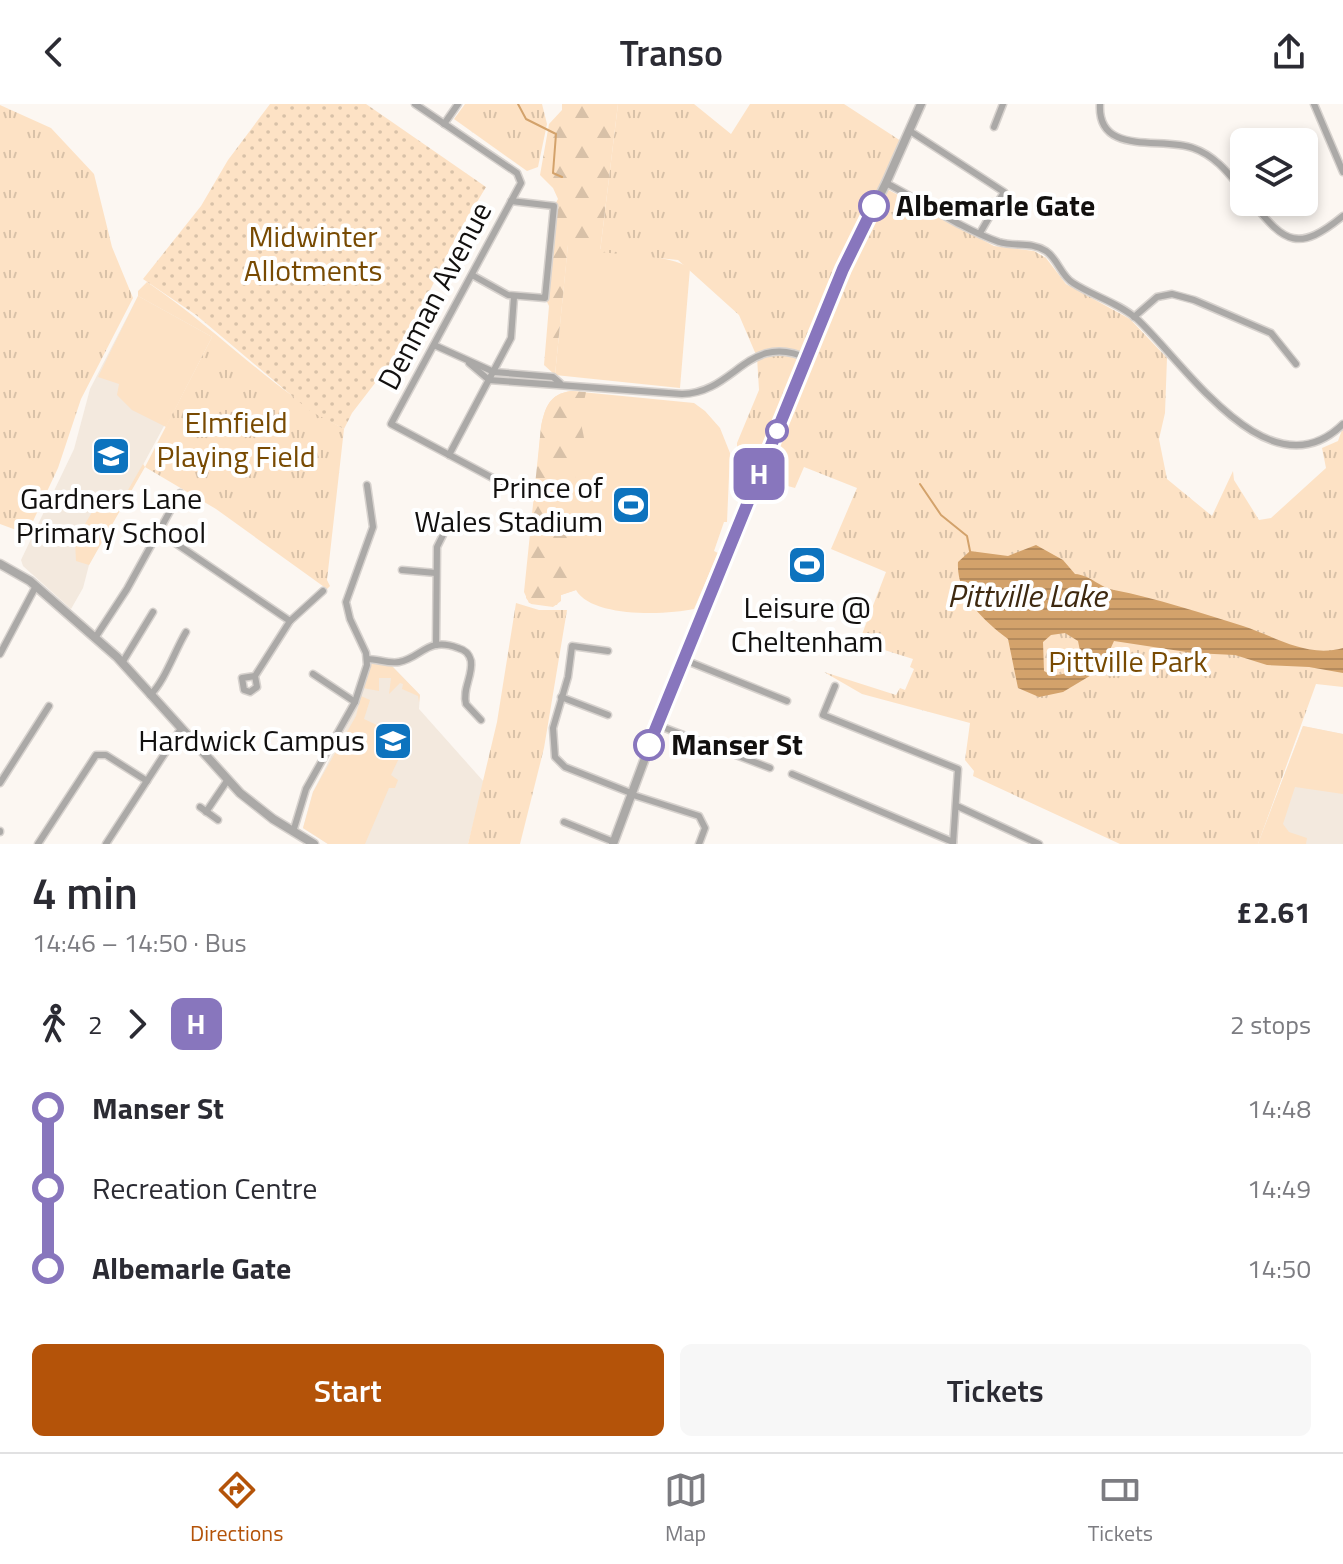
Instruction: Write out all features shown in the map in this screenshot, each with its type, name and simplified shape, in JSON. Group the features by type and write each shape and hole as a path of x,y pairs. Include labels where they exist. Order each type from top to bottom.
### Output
{"street":[{"name":"Denman Avenue","path":"415,104 519,175 520,186 391,424 502,483 517,486"},
{"path":"444,124 458,104"},
{"path":"564,822 614,843 682,659 809,359 843,269 921,104"},
{"path":"994,127 1003,104"},
{"path":"1100,104 1104,125 1119,139 1170,142 1196,149 1221,164 1230,175"},
{"path":"1314,104 1343,172"},
{"path":"910,131 1004,192 980,233"},
{"path":"886,183 980,233 1004,243 1040,248 1052,256 1072,283 1134,317 1196,386 1252,429 1276,442 1308,444 1323,439 1343,424"},
{"path":"472,275 514,297 545,298 554,206 511,201"},
{"path":"1263,216 1274,231 1293,239 1314,237 1343,216"},
{"path":"1134,317 1157,297 1172,294 1194,300 1271,333 1296,364"},
{"path":"449,455 511,338 514,297"},
{"path":"434,345 494,372 553,377 560,383"},
{"path":"469,363 489,380 689,394 717,385 747,360 762,353 788,350 809,359"},
{"path":"293,832 306,789 355,702 367,659 346,602 373,527 367,485"},
{"path":"95,638 180,493"},
{"path":"159,532 290,621"},
{"path":"436,645 435,609 439,587 437,547 443,535"},
{"path":"0,564 36,586 122,663 227,781 293,832 314,844"},
{"path":"402,570 436,573"},
{"path":"0,654 36,586"},
{"path":"255,676 290,621 323,591"},
{"path":"122,663 153,612"},
{"path":"150,695 159,686 168,662 186,632"},
{"path":"367,659 399,662 422,648 455,646 469,655 471,665 464,697 468,710 481,720"},
{"path":"608,651 572,646 553,728 557,761 631,793 699,816 705,828 699,844"},
{"path":"682,659 787,701"},
{"path":"313,674 355,702"},
{"path":"792,774 953,843 958,769 823,715 835,686"},
{"path":"561,697 608,715"},
{"path":"0,783 49,706"},
{"path":"657,725 770,768"},
{"path":"106,844 180,730"},
{"path":"38,844 96,755 106,755 147,781"},
{"path":"218,820 203,810 227,781"},
{"path":"957,806 1034,843"}],"shaded area":[{"name":"Gardners Lane Primary School","path":"138,296 212,337 89,565 83,588 71,609 23,566 21,560 74,449 90,389"},
{"name":"Hardwick Campus","path":"389,663 420,695 419,709 484,782 468,844 328,844 303,828 313,792 359,702 369,664"},
{"path":"1303,726 1343,734 1343,844 1258,844"}],"green space":[{"name":"Midwinter Allotments","path":"270,104 366,104 486,187 456,237 402,348 352,413 344,429 310,411 196,315 143,279 201,206 228,160"},
{"path":"465,104 542,104 547,124 538,167 527,171 454,119"},
{"path":"562,104 618,104 600,252 568,245 555,375 544,365 549,306 545,298 554,206 558,199 553,188 540,175 549,124 562,110"},
{"name":"Pittville Park","path":"618,104 694,104 731,134 750,104 844,104 901,141 881,186 994,246 1034,251 1046,258 1066,284 1130,319 1167,358 1165,413 1159,439 1167,479 1212,516 1233,471 1234,480 1259,520 1271,518 1326,468 1322,448 1338,441 1343,427 1343,687 1316,684 1258,844 1120,844 973,776 974,771 965,760 970,723 862,694 824,672 896,695 900,688 905,690 914,669 910,667 913,659 859,642 886,572 831,549 857,488 804,467 795,488 762,479 737,466 737,443 759,390 757,357 739,315 678,260 600,252"},
{"path":"0,105 51,128 94,174 112,247 133,298 81,399 58,468 27,534 0,524"},
{"path":"568,244 667,259 690,268 680,388 555,375"},
{"name":"Elmfield Playing Field","path":"147,282 293,396 344,429 327,580 330,586 327,589 216,509 145,467 212,337 138,296 138,291"},
{"path":"138,296 212,337 166,427 132,410 117,395 119,384 98,377"},
{"name":"Prince of Wales Stadium","path":"571,391 694,403 720,428 730,453 727,522 724,522 714,551 718,553 694,609 649,613 613,610 597,606 576,590 561,595 561,601 553,607 531,604 526,598 541,427 549,403 558,395"},
{"path":"571,391 586,392 581,409 584,453 578,456 572,506 576,590 561,595 557,605 529,603 524,592 541,427 549,403 558,395"},
{"path":"143,464 145,467 89,565 76,561 75,541 101,497 120,504"},
{"path":"516,603 539,610 567,610 544,748 520,844 468,844 497,722"},
{"path":"389,663 420,695 419,702 418,696 402,689 403,684 400,683 389,694 391,678 379,678 379,691 363,688 369,664"},
{"path":"361,696 370,700 364,719 398,735 392,749 401,754 391,775 398,780 395,788 389,788 365,844 328,844 303,828 313,792 356,716"},
{"path":"1303,726 1343,734 1343,794 1295,787 1283,824 1289,832 1307,838 1306,844 1258,844"}],"water":[{"name":"Pittville Lake","path":"1036,545 1063,560 1075,574 1109,589 1195,611 1304,648 1343,648 1343,673 1309,667 1267,665 1235,655 1193,653 1114,641 1104,663 1093,674 1063,692 1039,697 1018,688 1008,639 973,606 961,585 958,562 970,551 1008,556","holes":["1065,633 1078,641 1082,661 1078,665 1060,675 1044,671 1043,642 1051,635"]}],"waterway":[{"path":"518,104 526,119 556,134 553,173 562,177"},
{"path":"920,484 941,515 967,536 970,551"}],"bus line":[{"name":"H","path":"649,745 741,515 809,359 843,269 874,206"}],"place":[{"name":"Albemarle Gate","path":"874,206"},
{"name":"Gardners Lane Primary School","path":"111,456"},
{"name":"Prince of Wales Stadium","path":"631,505"},
{"name":"Leisure @ Cheltenham","path":"807,565"},
{"name":"Hardwick Campus","path":"393,741"},
{"name":"Manser St","path":"649,745"}]}
